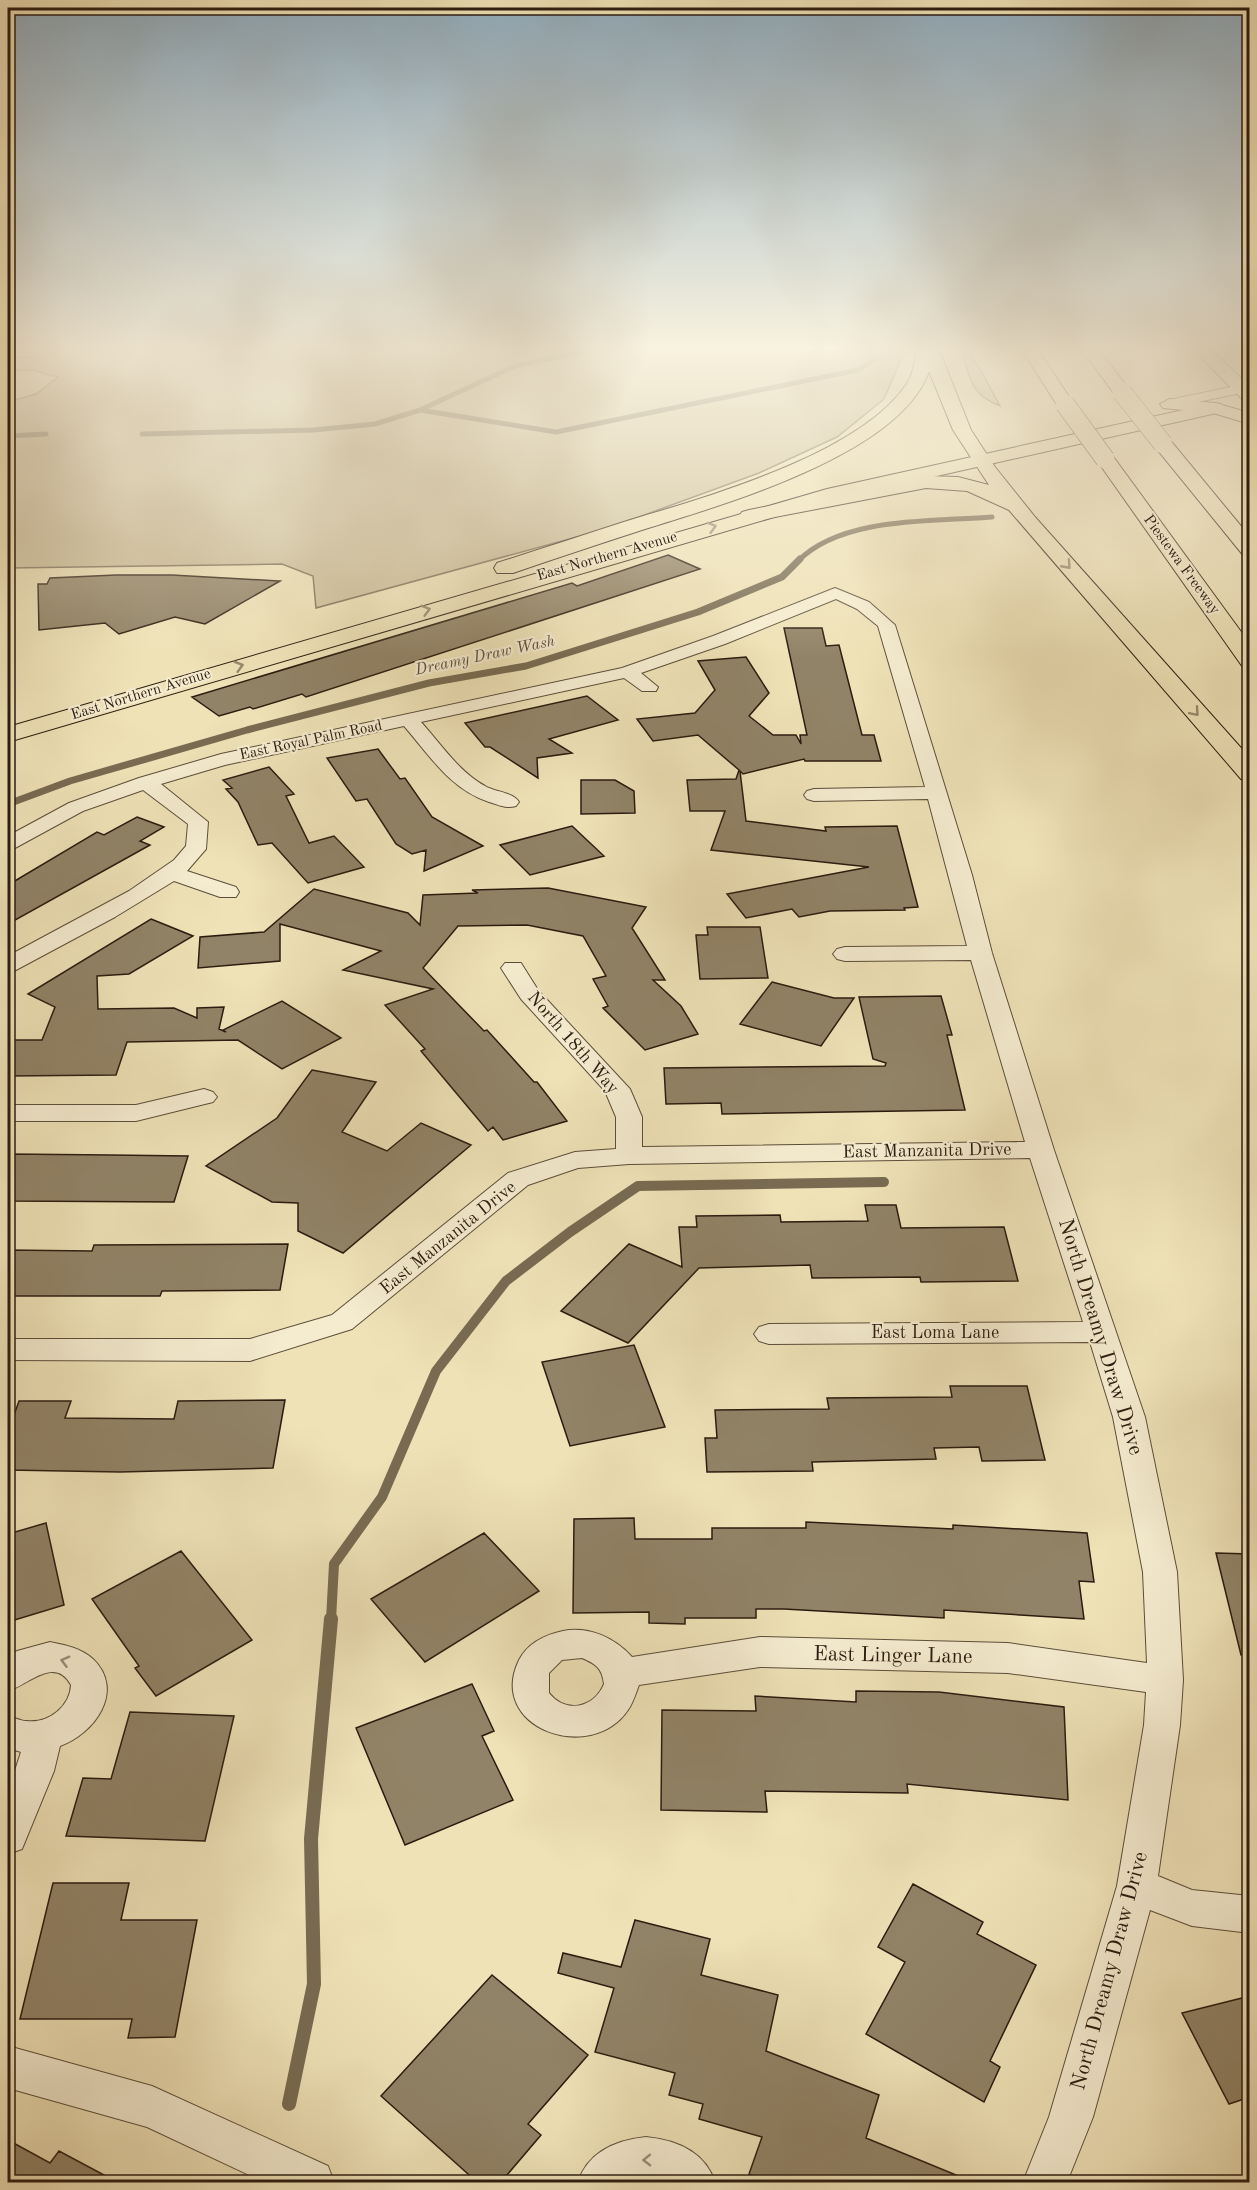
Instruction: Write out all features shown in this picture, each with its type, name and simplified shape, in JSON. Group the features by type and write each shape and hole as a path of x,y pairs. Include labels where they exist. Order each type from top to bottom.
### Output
{"main road":[{"path":"505,568 778,476 830,452"},
{"name":"East Northern Avenue","path":"8,735 749,516 974,452"},
{"name":"East Northern Avenue","path":"8,712 505,568 833,478 974,452"},
{"path":"975,452 1028,521 1250,774"},
{"name":"Piestewa Freeway","path":"1100,452 1250,661"},
{"path":"1170,452 1250,551"},
{"path":"749,516 903,484 937,482 965,484 987,490 1028,521"}],"street":[{"name":"East Royal Palm Road","path":"8,844 76,807 146,782 221,760 627,672 719,640 835,593"},
{"name":"North Dreamy Draw Drive","path":"835,593 851,598 874,610 890,632 934,793 961,875 981,953 1041,1150 1129,1417 1160,1572 1165,1680 1162,1725 1137,1886 1071,2118 1045,2182"},
{"path":"627,672 650,687"},
{"path":"409,720 464,783 482,794 509,802"},
{"path":"8,965 172,873 194,852 198,822 146,782"},
{"path":"814,795 934,793"},
{"path":"172,873 228,892"},
{"path":"845,954 981,953"},
{"name":"North 18th Way","path":"513,968 530,994 617,1089 629,1117 629,1156"},
{"path":"8,1113 136,1113 204,1097"},
{"name":"East Manzanita Drive","path":"8,1350 250,1350 342,1322 518,1179 575,1160 629,1156 1041,1150"},
{"name":"East Loma Lane","path":"769,1334 1101,1332"},
{"name":"East Linger Lane","path":"622,1673 760,1652 1008,1658 1165,1680"},
{"path":"8,1676 21,1666 40,1659 61,1658 74,1662 88,1676 90,1689 86,1705 77,1718 64,1728 44,1736 26,1738 8,1731"},
{"path":"8,1837 35,1771 44,1736"},
{"path":"1137,1886 1192,1908 1250,1915"},
{"path":"8,2067 152,2107 223,2138 312,2182"},
{"path":"600,2182 621,2164 646,2158 664,2161 679,2168 693,2182"}],"shaded area":[{"path":"8,452 804,452 759,473 606,529 316,608 313,576 282,564 8,568"}],"building":[{"path":"668,555 700,569 306,697 302,694 253,709 250,707 219,716 192,697 572,583 577,586"},
{"path":"172,575 280,581 205,624 175,617 119,634 105,623 39,630 38,584 47,584 50,578"},
{"path":"784,628 822,628 826,646 839,645 862,735 874,735 881,761 805,761 804,759 743,774 740,771 746,821 826,831 825,827 897,826 918,907 904,908 905,910 830,911 799,917 792,909 746,918 727,894 869,867 711,850 725,811 690,811 687,780 736,779 739,770 698,735 653,741 637,719 695,713 715,690 698,661 746,657 769,693 749,716 773,735 796,735 801,744 800,735 807,735"},
{"path":"587,696 618,720 549,739 572,753 537,758 538,778 490,747 485,747 465,723"},
{"path":"378,749 400,779 405,778 432,817 483,846 424,871 426,850 412,854 396,844 367,799 356,801 327,758"},
{"path":"269,767 294,794 286,796 309,843 334,836 364,867 308,883 272,843 258,845 238,802 226,789 232,788 223,780"},
{"path":"581,780 615,780 634,791 635,813 581,814"},
{"path":"137,817 164,827 140,841 150,845 8,924 8,885 97,832 104,835"},
{"path":"572,826 604,856 530,875 500,845"},
{"path":"548,888 646,907 632,928 665,980 653,980 681,1006 698,1034 645,1050 603,1008 608,1006 593,979 606,976 583,936 527,925 458,926 423,968 484,1031 487,1030 534,1082 537,1082 567,1121 503,1140 493,1127 488,1131 421,1051 425,1049 385,1005 433,989 343,970 381,951 280,924 280,961 198,968 200,937 264,932 314,889 408,913 420,925 423,895 478,893 472,890"},
{"path":"151,919 193,936 129,974 97,976 98,1009 174,1008 197,1018 197,1008 224,1007 219,1029 226,1032 223,1030 282,1001 341,1038 282,1069 238,1040 127,1042 116,1075 8,1076 8,1040 42,1040 55,1007 28,994"},
{"path":"707,927 760,927 768,978 700,979 696,935 708,935"},
{"path":"772,982 834,998 854,998 821,1046 740,1024"},
{"path":"941,996 952,1035 947,1035 965,1110 722,1114 721,1103 666,1104 664,1068 885,1066 886,1063 873,1059 859,997"},
{"path":"312,1070 376,1082 342,1132 387,1151 421,1123 471,1145 343,1253 298,1231 298,1203 272,1202 206,1166 277,1118"},
{"path":"8,1154 188,1156 174,1202 8,1201"},
{"path":"865,1205 896,1205 901,1228 1004,1227 1018,1281 921,1282 920,1277 812,1278 810,1265 699,1268 628,1343 561,1311 629,1244 682,1267 679,1227 697,1227 696,1216 780,1215 781,1222 868,1221"},
{"path":"288,1244 280,1290 162,1291 160,1296 8,1296 8,1250 92,1251 94,1245"},
{"path":"634,1345 665,1427 570,1446 542,1362"},
{"path":"950,1386 1027,1386 1045,1460 982,1461 979,1447 934,1448 936,1459 812,1462 813,1471 707,1472 705,1438 717,1438 715,1410 829,1409 827,1398 952,1397"},
{"path":"285,1400 273,1468 120,1472 8,1470 8,1432 19,1401 71,1401 65,1418 174,1419 178,1401"},
{"path":"634,1518 635,1539 712,1539 712,1528 806,1528 806,1522 953,1529 953,1525 1087,1533 1094,1582 1079,1581 1084,1619 944,1610 944,1618 756,1609 756,1618 685,1618 685,1624 649,1623 649,1612 573,1613 574,1519"},
{"path":"46,1523 64,1605 8,1622 8,1534"},
{"path":"484,1533 539,1591 425,1662 371,1599"},
{"path":"181,1551 252,1640 156,1696 135,1668 139,1666 92,1599"},
{"path":"1216,1553 1250,1554 1250,1654 1241,1655"},
{"path":"472,1684 494,1731 482,1736 513,1800 405,1845 356,1728"},
{"path":"856,1691 939,1692 1064,1707 1068,1800 907,1784 908,1793 765,1791 767,1812 661,1810 662,1710 756,1711 755,1696 856,1702"},
{"path":"130,1712 234,1716 205,1841 66,1836 83,1778 111,1779"},
{"path":"53,1883 129,1883 121,1920 197,1920 175,2037 128,2038 132,2019 20,2019"},
{"path":"913,1884 983,1922 977,1934 1036,1965 990,2061 1000,2067 984,2102 866,2034 905,1962 878,1947"},
{"path":"635,1920 710,1939 701,1975 778,1995 766,2051 879,2095 866,2138 973,2182 770,2182 749,2174 762,2137 699,2119 703,2104 669,2095 675,2073 595,2052 614,1988 558,1973 563,1953 621,1967"},
{"path":"492,1975 588,2055 528,2124 541,2135 501,2182 477,2182 381,2096"},
{"path":"1250,1996 1250,2097 1229,2104 1182,2013"},
{"path":"8,2140 50,2163 59,2151 117,2182 8,2182"}],"waterway":[{"name":"Dreamy Draw Wash","path":"798,561 817,546 839,536 864,529 917,521 992,517"},
{"name":"Dreamy Draw Wash","path":"8,804 70,781 247,730 429,683 526,666 698,612 782,577 798,561"},
{"path":"331,1620 334,1564 382,1497 436,1371 506,1281 570,1232 638,1186 884,1182"},
{"path":"289,2104 314,1984 311,1839 331,1619"}]}
